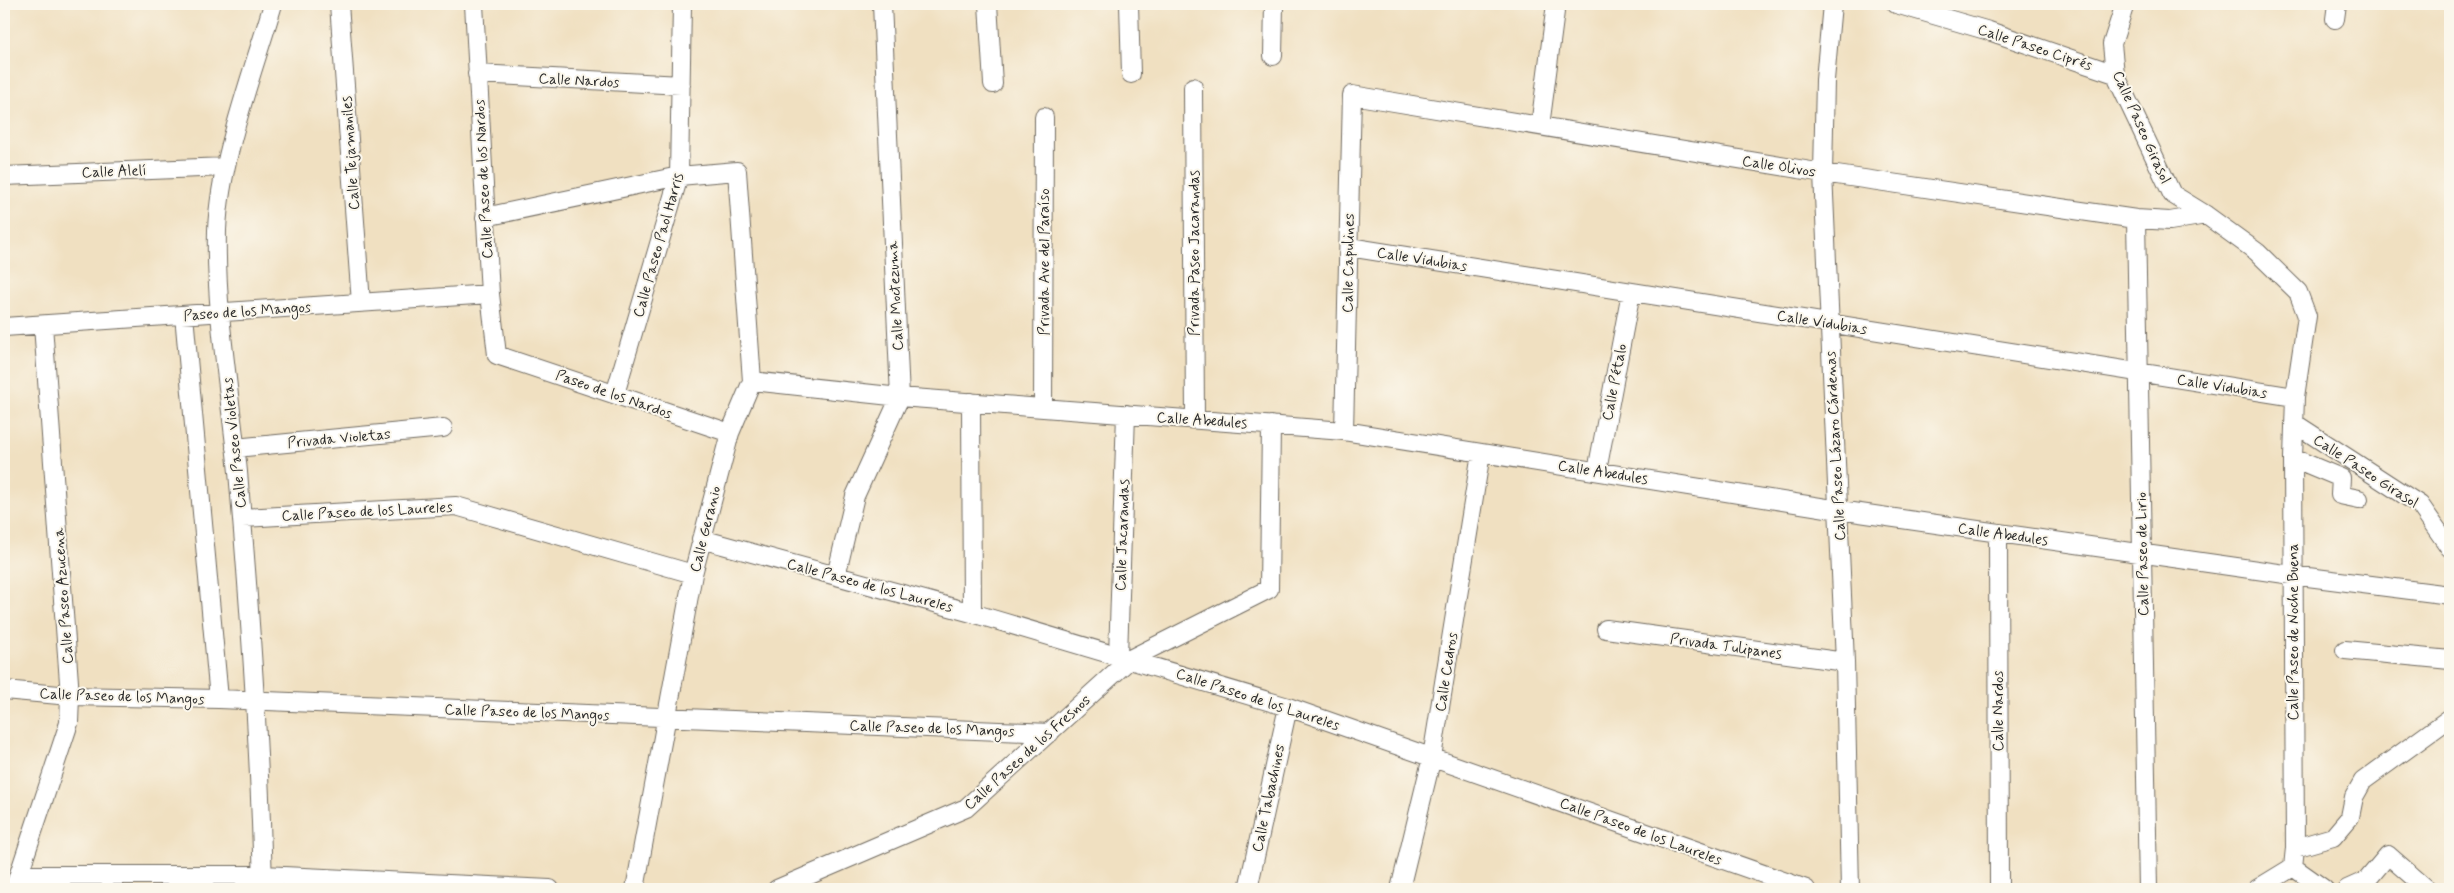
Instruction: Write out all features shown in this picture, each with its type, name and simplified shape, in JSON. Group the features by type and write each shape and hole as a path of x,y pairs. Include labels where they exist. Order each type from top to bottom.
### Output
{"street":[{"name":"Calle Paseo Violetas","path":"263,882 255,701 242,518 220,313 217,230 225,167 273,4"},
{"name":"Calle Tejamaniles","path":"339,4 361,303"},
{"name":"Calle Paseo de los Nardos","path":"474,4 476,74 490,294 497,355"},
{"name":"Calle Paseo Paol Harris","path":"615,394 679,176 682,4"},
{"name":"Calle Moctezuma","path":"836,576 855,496 900,397 882,4"},
{"path":"988,4 993,84"},
{"path":"1129,4 1132,74"},
{"path":"1274,4 1274,56"},
{"path":"1540,126 1556,4"},
{"name":"Calle Paseo Lázaro Cárdenas","path":"1832,4 1825,80 1823,173 1845,662 1850,889"},
{"name":"Calle Paseo Ciprés","path":"1896,4 1990,31 2115,74"},
{"name":"Calle Paseo Girasol","path":"2118,6 2112,44 2115,74 2172,194 2206,215 2257,252 2298,292 2307,316 2295,397"},
{"name":"Calle Nardos","path":"476,74 681,86"},
{"name":"Privada Paseo Jacarandas","path":"1193,87 1195,419"},
{"name":"Calle Olivos","path":"1352,95 1823,173 2136,219 2170,222 2206,215"},
{"name":"Calle Capulines","path":"1344,431 1352,95"},
{"name":"Privada Ave del Paraíso","path":"1043,408 1044,117"},
{"name":"Calle Alelí","path":"4,176 225,167"},
{"name":"Calle Geranio","path":"635,889 701,539 730,433 752,381 737,171 679,176"},
{"path":"485,217 679,176"},
{"name":"Calle Paseo de Lirio","path":"2136,219 2148,889"},
{"name":"Calle Vidubias","path":"1348,247 2295,397"},
{"name":"Calle Pétalo","path":"1597,471 1631,292"},
{"name":"Paseo de los Mangos","path":"4,328 490,294"},
{"path":"184,315 219,699"},
{"name":"Calle Paseo Azucena","path":"17,882 69,722 70,696 43,325"},
{"name":"Paseo de los Nardos","path":"497,355 730,433"},
{"name":"Calle Abedules","path":"752,381 900,397 1344,431 1839,510 2292,575 2450,595"},
{"name":"Calle Paseo de Noche Buena","path":"2293,866 2295,848 2292,458 2295,397"},
{"path":"971,402 972,613"},
{"name":"Calle Jacarandas","path":"1124,657 1126,414"},
{"name":"Calle Paseo Girasol","path":"2294,423 2420,506 2450,548"},
{"path":"1124,657 1268,589 1271,425"},
{"name":"Privada Violetas","path":"235,448 443,428"},
{"name":"Calle Cedros","path":"1400,889 1432,757 1481,453"},
{"path":"2292,458 2342,478 2340,494 2359,499"},
{"name":"Calle Paseo de los Laureles","path":"242,518 456,506 693,574"},
{"name":"Calle Nardos","path":"1998,533 1999,889"},
{"name":"Calle Paseo de los Laureles","path":"701,539 972,613 1288,706 1806,889"},
{"name":"Privada Tulipanes","path":"1606,630 1845,662"},
{"path":"2345,650 2450,660"},
{"name":"Calle Paseo de los Fresnos","path":"777,889 966,808 1050,733 1124,657"},
{"name":"Calle Paseo de los Mangos","path":"4,690 70,696 219,699 1050,733"},
{"name":"Calle Tabachines","path":"1248,889 1288,706"},
{"path":"2295,848 2333,837 2350,817 2354,797 2363,781 2450,718"},
{"path":"2347,889 2366,880 2388,855 2418,879 2427,889"},
{"path":"2257,889 2293,866 2324,889"},
{"path":"17,882 263,882 550,889"}]}
